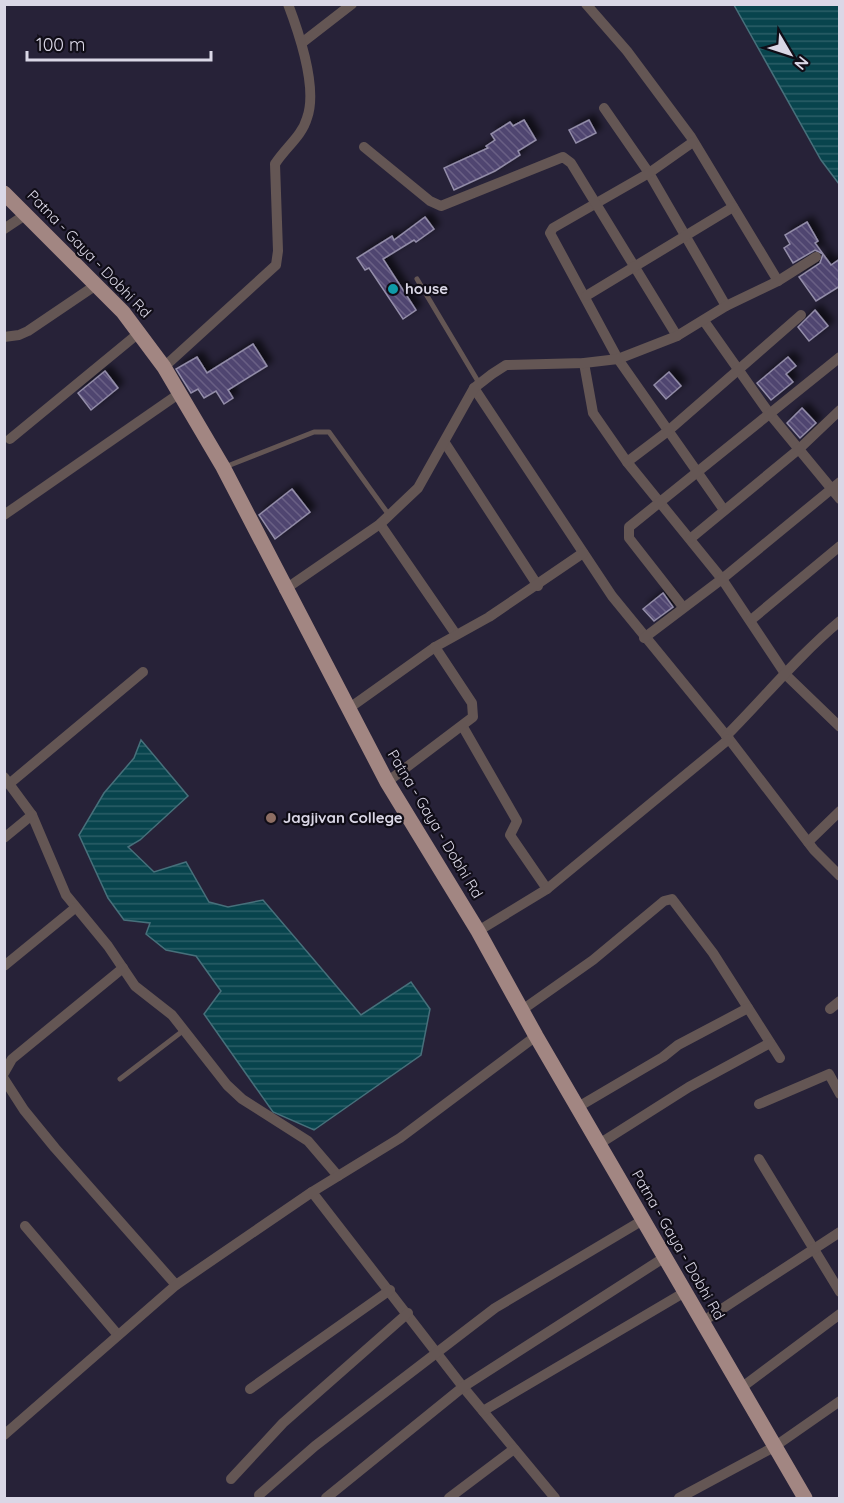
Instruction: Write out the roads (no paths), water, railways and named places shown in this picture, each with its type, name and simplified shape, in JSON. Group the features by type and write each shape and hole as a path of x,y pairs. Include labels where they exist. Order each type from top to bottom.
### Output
{"main road":[{"name":"Patna - Gaya - Dobhi Rd","path":"4,193 140,332 180,393 223,467 284,590 387,782 478,931 536,1036 805,1498"}],"street":[{"path":"164,367 276,265 278,251 275,164 301,132 310,107 303,42 288,4"},
{"path":"303,42 352,4"},
{"path":"586,4 627,51 693,142 778,281"},
{"path":"604,108 648,173 726,306"},
{"path":"693,142 648,173 553,228 550,233 618,358 723,510"},
{"path":"364,147 430,201 441,206 563,157 571,163 677,336"},
{"path":"586,296 733,207"},
{"path":"4,229 25,215"},
{"path":"284,590 380,524 418,488 476,386 506,365 584,363 618,358 677,336 726,306 778,281 816,258"},
{"path":"4,337 28,331 96,285"},
{"path":"627,462 668,431 801,315"},
{"path":"704,321 769,413 835,485 840,499"},
{"path":"10,439 140,332"},
{"path":"683,607 627,531 629,527 840,357"},
{"path":"584,363 593,413 627,462 722,579 786,675 840,727"},
{"path":"476,386 583,553 644,638 728,738 808,842 840,876"},
{"path":"4,515 180,393"},
{"path":"690,539 837,417"},
{"path":"445,443 538,586"},
{"path":"644,638 722,579 835,485"},
{"path":"380,524 455,633"},
{"path":"751,620 840,546"},
{"path":"348,709 455,633 489,617 538,586 583,553"},
{"path":"478,931 547,889 728,738 786,675 806,649 840,621"},
{"path":"387,782 463,727 473,717 472,703 435,647"},
{"path":"143,672 7,780 32,815 62,889 139,991 166,1009 185,1029 227,1085 242,1099 308,1141 338,1176"},
{"path":"830,718 840,709"},
{"path":"463,727 517,821 510,835 547,889"},
{"path":"808,842 840,811"},
{"path":"4,838 32,815"},
{"path":"522,1010 593,960 669,898 675,901 713,953 780,1058"},
{"path":"4,966 75,908"},
{"path":"4,1073 12,1059 123,968"},
{"path":"830,1009 840,1001"},
{"path":"578,1107 663,1058 678,1045 748,1008"},
{"path":"4,1435 176,1285 312,1192 400,1138 536,1036"},
{"path":"599,1144 689,1087 770,1043"},
{"path":"759,1104 829,1074 840,1095"},
{"path":"4,1079 24,1110 55,1148 176,1285"},
{"path":"759,1159 840,1292"},
{"path":"312,1192 408,1313 463,1387 555,1498"},
{"path":"259,1495 315,1446 495,1308 643,1220"},
{"path":"25,1226 118,1335"},
{"path":"702,1322 840,1232"},
{"path":"326,1498 463,1387 665,1257"},
{"path":"250,1389 390,1290"},
{"path":"483,1411 685,1292"},
{"path":"231,1479 283,1423 408,1313"},
{"path":"741,1388 840,1314"},
{"path":"679,1498 774,1447 840,1401"},
{"path":"449,1498 514,1449"}],"lane":[{"path":"417,279 476,386"},
{"path":"223,467 314,432 329,432 389,515"},
{"path":"120,1079 185,1029"}],"place":[{"name":"house","path":"393,289"},
{"name":"Jagjivan College","path":"271,818"}]}
